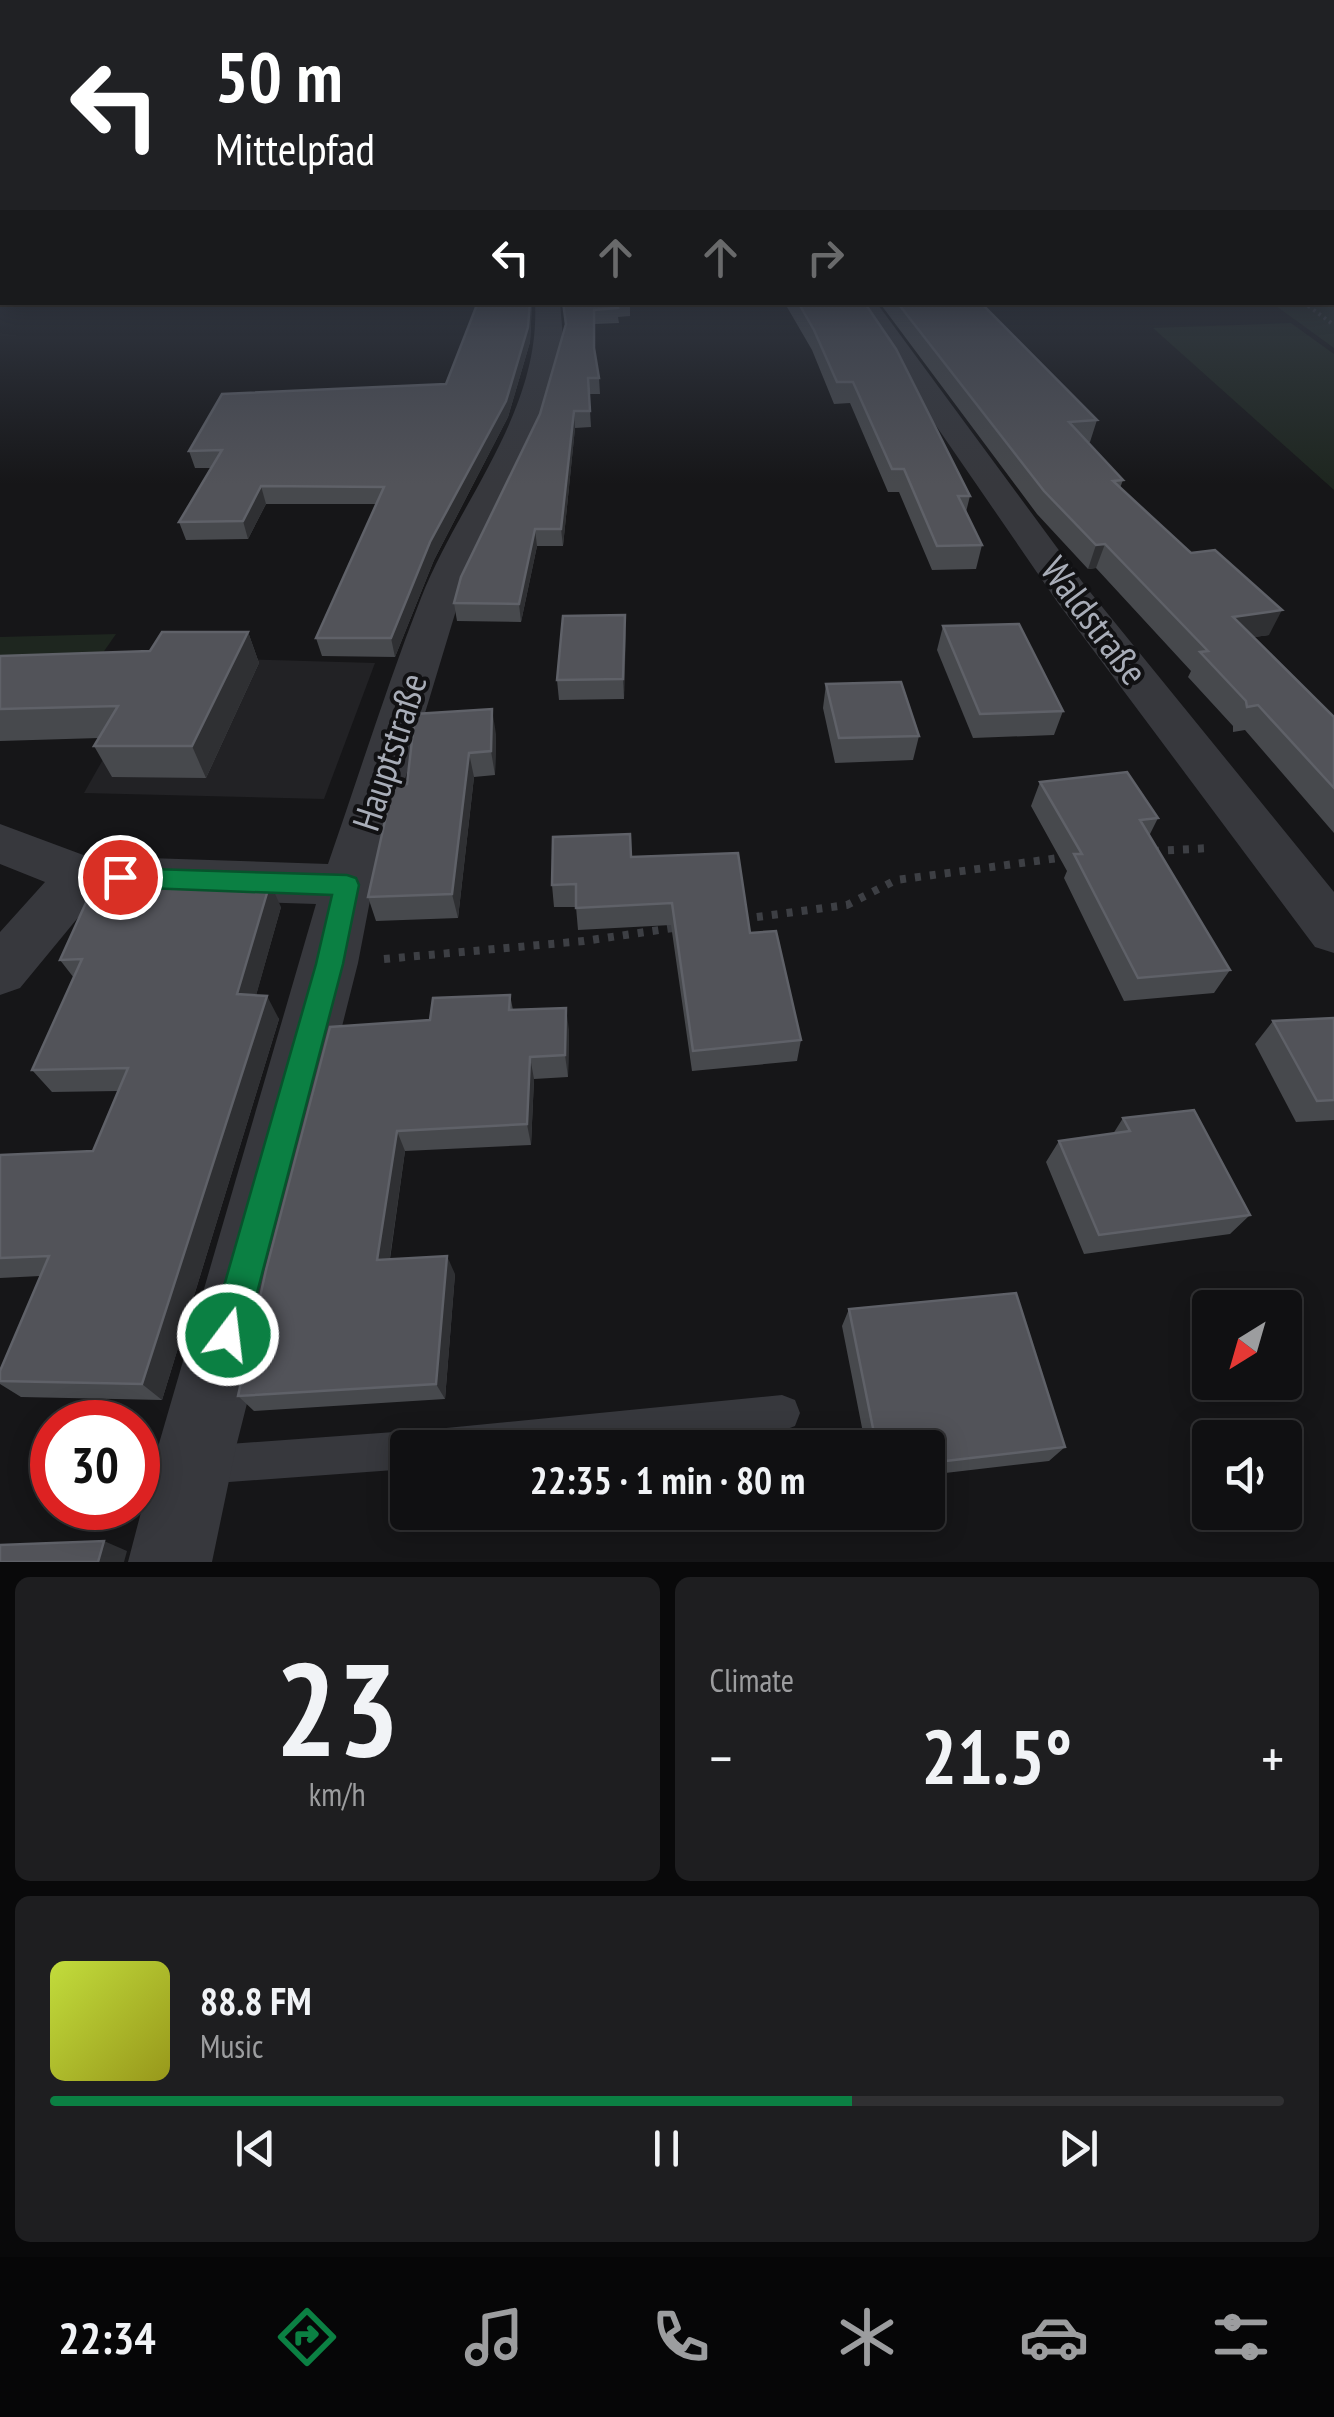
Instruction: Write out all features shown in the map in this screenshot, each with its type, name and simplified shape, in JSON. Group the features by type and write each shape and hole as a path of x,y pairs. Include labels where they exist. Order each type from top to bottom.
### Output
{"street":[{"name":"Hauptstraße","path":"170,1562 330,964 347,885 442,594 523,429 550,339"},
{"name":"Waldstraße","path":"889,339 1072,594 1334,931"},
{"path":"0,843 82,876 347,885"},
{"path":"0,971 82,876"}],"lane":[{"path":"614,1430 782,1413"},
{"path":"193,1466 390,1451"}],"path":[{"path":"1134,852 1267,844"},
{"path":"732,920 847,904 896,880 1076,856"},
{"path":"330,964 584,940 695,925"}],"shaded area":[{"path":"1165,339 1313,339 1334,354 1334,490"},
{"path":"116,634 84,680 0,683 0,637"},
{"path":"161,657 375,663 324,799 84,793"}],"building":[{"path":"464,339 524,339 506,401 430,542 391,638 316,638 384,487 261,486 243,521 179,522 222,450 189,451 222,394 446,384"},
{"path":"562,339 594,339 599,378 588,378 590,411 574,411 561,529 535,529 519,604 454,603 461,577 540,414"},
{"path":"818,339 889,339 970,496 958,496 982,545 937,546 904,469 892,469 853,382 837,382"},
{"path":"926,339 1017,339 1097,420 1069,422 1123,480 1113,481 1191,553 1215,550 1282,610 1233,617 1334,717 1334,788 1258,705 1247,707 1246,701 1200,652 1208,651 1105,544 1096,545 1044,491"},
{"path":"625,615 623,679 557,680 563,616"},
{"path":"1019,624 1063,711 980,714 943,626"},
{"path":"162,632 248,632 192,746 94,746 118,706 0,709 0,656 150,651"},
{"path":"901,682 919,736 839,738 826,684"},
{"path":"492,709 491,751 469,753 452,894 368,897 393,785 407,784 415,714"},
{"path":"1127,772 1158,818 1140,820 1230,970 1138,978 1074,854 1082,854 1040,782"},
{"path":"630,834 631,857 738,853 750,933 776,931 801,1040 693,1051 672,903 576,908 576,884 552,885 553,837"},
{"path":"270,883 237,994 267,996 142,1384 0,1381 0,1371 49,1256 0,1258 0,1155 93,1151 128,1068 32,1070 82,959 60,960 94,885"},
{"path":"510,995 509,1010 566,1008 565,1055 530,1057 527,1124 397,1131 377,1260 447,1256 436,1384 238,1396 266,1270 330,1027 430,1020 433,998"},
{"path":"1334,1018 1334,1100 1317,1101 1273,1021"},
{"path":"1194,1110 1250,1215 1099,1235 1059,1141 1130,1131 1123,1118"},
{"path":"1016,1293 1065,1447 945,1461 945,1430 873,1430 849,1309"},
{"path":"104,1541 98,1562 0,1562 0,1545"}],"route":[{"path":"120,877 347,885 330,964 228,1335"}]}
